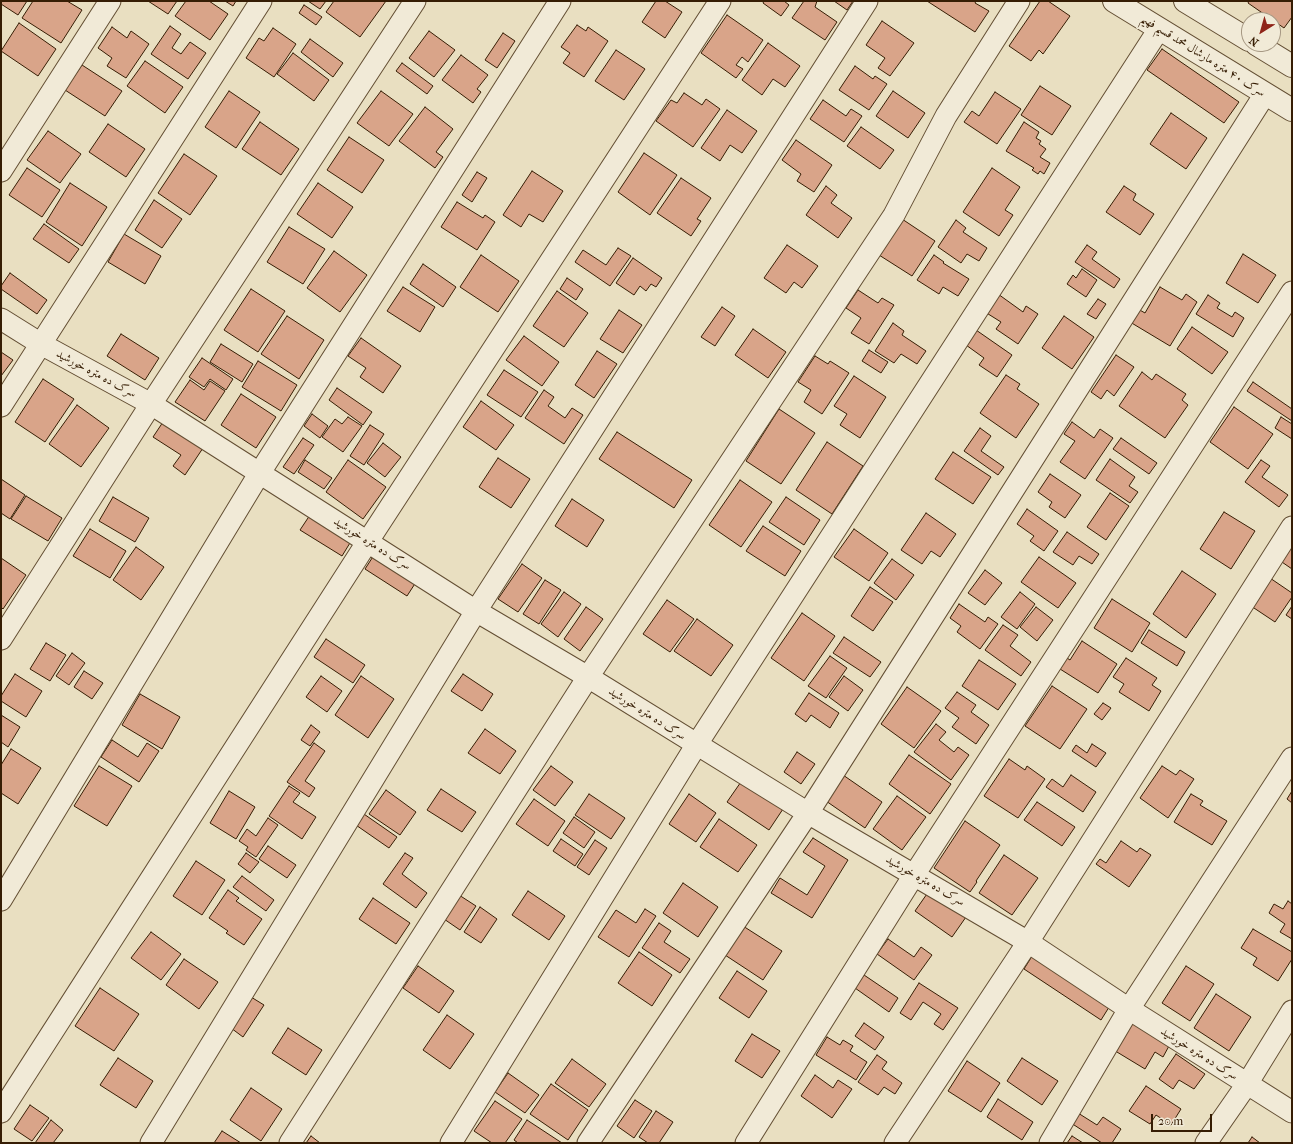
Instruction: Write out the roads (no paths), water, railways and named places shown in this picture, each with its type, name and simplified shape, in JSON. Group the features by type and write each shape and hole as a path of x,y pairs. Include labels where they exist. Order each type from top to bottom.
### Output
{"street":[{"path":"1,171 110,1"},
{"path":"1,406 261,1"},
{"path":"1,639 151,404 415,1"},
{"path":"1,900 259,474 560,1"},
{"path":"1,1112 368,541 720,1"},
{"path":"151,1143 476,611 867,1"},
{"path":"290,1143 588,677 894,214 946,116 1019,1"},
{"name":"سرک ۴۰ متره مارشال محمد قسیم فهیم","path":"1114,1 1292,110"},
{"path":"1185,1 1241,35"},
{"path":"451,1143 697,744 1159,29"},
{"path":"1274,52 1290,59"},
{"path":"588,1143 808,813 1265,94"},
{"path":"746,1143 914,875 1292,292"},
{"name":"سرک ده متره خورشید","path":"1,319 41,344 151,404 476,611 588,677 808,813 1028,942 1129,1009 1292,1112"},
{"path":"895,1143 1028,942 1292,527"},
{"path":"1050,1143 1129,1009 1292,758"},
{"path":"1206,1143 1247,1084 1292,1011"}]}
